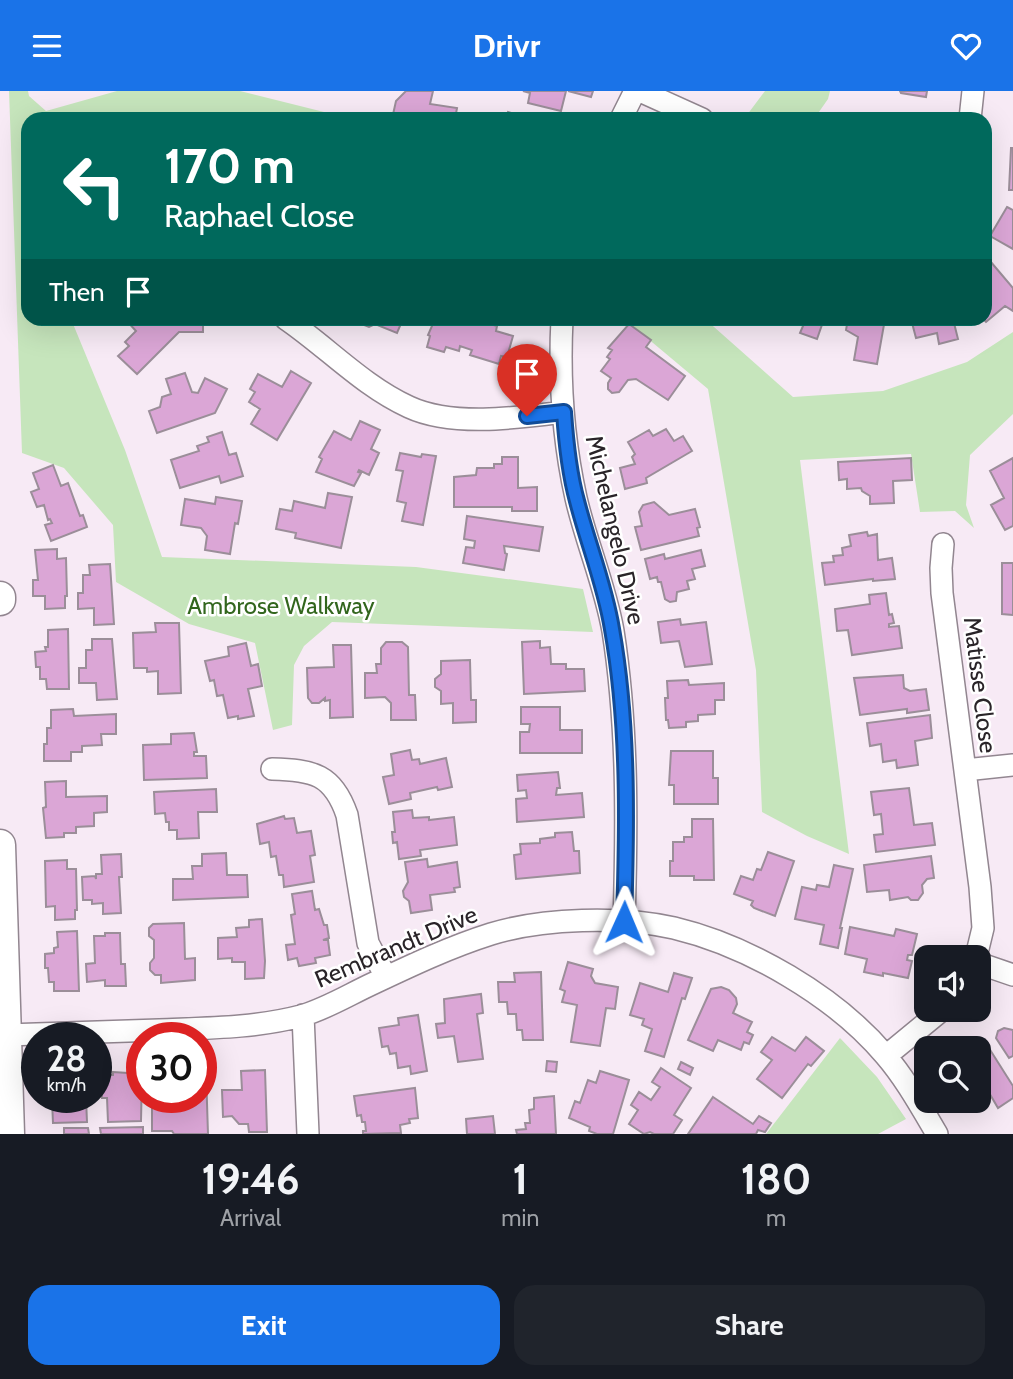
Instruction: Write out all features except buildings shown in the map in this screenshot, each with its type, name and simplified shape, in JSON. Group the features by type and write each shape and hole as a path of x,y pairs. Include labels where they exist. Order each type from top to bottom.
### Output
{"main road":[{"path":"0,845 9,1134"}],"street":[{"path":"625,112 638,91 686,112"},
{"path":"971,112 973,91"},
{"path":"295,326 386,394 425,412 443,417 483,418 525,417 564,412"},
{"name":"Michelangelo Drive","path":"562,326 567,455 612,629 620,701 624,786 624,922"},
{"name":"Matisse Close","path":"943,544 940,568 942,593 981,887 983,928 979,945"},
{"path":"965,770 1013,765"},
{"path":"272,769 296,769 318,775 333,785 342,801 347,815 368,943 386,977"},
{"name":"Rembrandt Drive","path":"6,1035 254,1025 303,1015 460,944 494,933 525,926 624,922 673,928 703,937 771,966 806,987 864,1032 886,1056 937,1134"},
{"path":"991,967 1013,975"},
{"path":"303,1015 308,1134"},
{"path":"886,1056 928,1022"}],"green space":[{"name":"Ambrose Walkway","path":"9,91 28,91 29,96 46,111 117,91 240,91 324,112 21,112 21,326 74,326 125,450 162,557 416,567 583,589 593,632 332,622 304,646 294,665 292,725 273,730 255,643 189,624 116,582 113,525 64,468 22,453"},
{"path":"765,91 830,91 819,112 749,112"},
{"path":"633,326 713,326 793,397 883,391 967,362 1013,332 1013,414 970,455 966,505 974,528 955,511 920,512 911,454 800,460 849,854 762,812 756,670 708,389"},
{"path":"840,1038 877,1077 906,1119 878,1134 766,1134"}],"route":[{"path":"527,416 564,412 567,455 577,501 612,629 620,701 624,786 624,922"}]}
